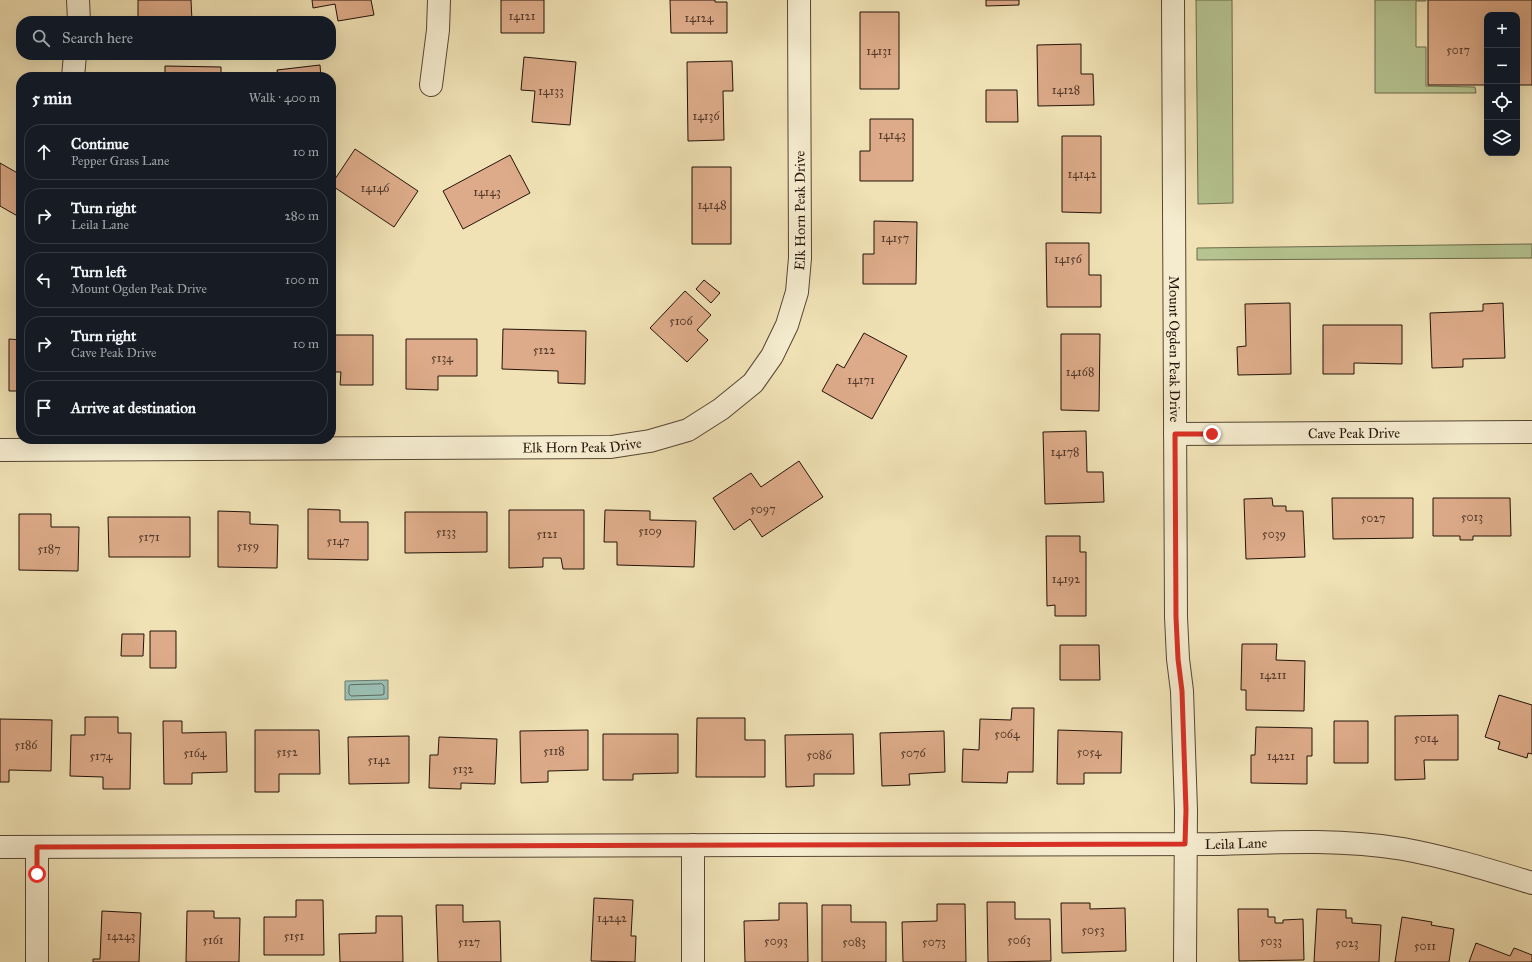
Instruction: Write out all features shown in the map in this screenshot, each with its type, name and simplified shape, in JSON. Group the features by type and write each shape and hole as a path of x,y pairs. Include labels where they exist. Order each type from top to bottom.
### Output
{"street":[{"path":"78,0 79,16"},
{"path":"432,86 438,30 439,0"},
{"name":"Elk Horn Peak Drive","path":"0,450 611,447 650,441 688,430 722,409 753,383 772,356 787,325 797,292 800,258 799,0"},
{"name":"Mount Ogden Peak Drive","path":"1173,0 1176,617 1178,659 1182,691 1186,810 1185,962"},
{"path":"73,72 75,60"},
{"name":"Cave Peak Drive","path":"1175,434 1532,432"},
{"name":"Leila Lane","path":"0,847 1333,843 1402,849 1463,862 1532,883"},
{"path":"693,845 693,962"},
{"path":"37,847 37,962"}],"green space":[{"path":"1196,0 1232,0 1233,203 1198,204"},
{"path":"1375,0 1426,0 1416,1 1416,47 1426,47 1426,86 1475,87 1476,93 1375,93"},
{"path":"1532,244 1532,258 1197,260 1197,248"}],"water":[{"path":"388,680 388,699 345,700 345,681"}],"building":[{"path":"138,0 191,0 192,16 138,16"},
{"path":"312,0 371,0 374,15 338,21 335,4 313,8"},
{"path":"501,0 544,0 544,33 501,33"},
{"path":"670,0 715,0 715,2 727,2 727,33 671,33"},
{"path":"986,0 1019,0 1019,5 986,6"},
{"path":"1428,0 1532,0 1532,85 1520,85 1520,12 1484,12 1484,85 1428,85"},
{"path":"860,12 899,12 899,89 860,89"},
{"path":"1081,44 1081,74 1093,74 1094,105 1038,106 1037,45"},
{"path":"524,57 576,62 570,125 532,122 535,91 521,90"},
{"path":"732,61 733,91 723,91 724,140 688,141 687,62"},
{"path":"320,65 321,72 277,72 277,70"},
{"path":"165,66 221,67 221,72 165,72"},
{"path":"986,90 1017,90 1018,122 986,122"},
{"path":"870,119 913,119 913,181 860,181 860,151 870,151"},
{"path":"1062,136 1101,136 1101,213 1062,212"},
{"path":"355,149 418,191 394,227 336,188 336,178"},
{"path":"510,155 530,193 463,229 443,191"},
{"path":"0,163 16,172 16,215 0,206"},
{"path":"692,167 731,167 731,244 692,244"},
{"path":"874,221 917,222 916,284 863,284 863,254 874,254"},
{"path":"1046,243 1089,243 1089,275 1101,275 1101,307 1047,307"},
{"path":"704,280 720,293 711,303 696,289"},
{"path":"685,291 711,315 697,330 708,340 687,362 650,328"},
{"path":"1290,303 1291,374 1238,375 1237,347 1246,346 1245,304"},
{"path":"1503,303 1505,358 1463,359 1463,367 1432,368 1430,313 1483,311 1483,304"},
{"path":"1323,325 1402,325 1402,364 1354,363 1354,374 1323,374"},
{"path":"503,329 586,331 585,384 558,383 558,371 502,369"},
{"path":"864,333 907,356 872,419 822,391 837,364 844,368"},
{"path":"1061,334 1100,334 1099,411 1061,410"},
{"path":"336,335 373,335 373,385 340,385 341,372 336,372"},
{"path":"9,339 16,340 16,391 9,391"},
{"path":"406,339 477,339 477,376 438,376 438,390 406,389"},
{"path":"1086,431 1087,472 1103,472 1104,502 1045,504 1043,432"},
{"path":"799,461 823,497 762,537 750,519 734,530 713,498 751,473 761,487"},
{"path":"1272,498 1273,506 1286,506 1286,511 1303,511 1305,557 1246,559 1244,499"},
{"path":"1332,498 1413,498 1413,538 1333,539"},
{"path":"1433,498 1510,498 1511,536 1473,536 1473,540 1460,540 1460,536 1433,536"},
{"path":"308,509 340,510 340,522 368,522 368,560 308,559"},
{"path":"509,510 584,510 584,569 563,569 561,558 543,558 543,567 509,568"},
{"path":"605,510 650,511 650,520 696,521 694,567 617,565 617,542 604,542"},
{"path":"218,511 250,512 250,524 278,525 277,568 218,567"},
{"path":"405,512 487,512 487,552 405,553"},
{"path":"19,514 51,514 51,527 79,527 78,571 19,570"},
{"path":"108,517 190,517 190,557 109,557"},
{"path":"1046,536 1080,536 1080,552 1086,552 1086,616 1055,616 1055,605 1047,606"},
{"path":"150,631 176,631 176,668 150,668"},
{"path":"122,634 144,634 143,656 121,656"},
{"path":"1242,644 1277,644 1276,660 1305,661 1304,711 1246,710 1246,690 1241,690"},
{"path":"1060,645 1099,645 1100,680 1060,680"},
{"path":"1499,695 1532,705 1532,754 1528,753 1527,758 1498,749 1500,742 1485,737"},
{"path":"1012,708 1034,708 1033,772 1008,772 1007,783 962,782 963,749 979,750 980,719 1011,720"},
{"path":"1458,715 1458,760 1424,760 1425,779 1395,780 1395,716"},
{"path":"85,717 118,717 118,733 131,733 130,789 103,789 103,777 70,776 71,735 85,735"},
{"path":"697,718 745,718 745,740 765,740 765,777 696,777"},
{"path":"0,719 52,720 51,771 9,770 9,782 0,782"},
{"path":"163,721 182,721 182,733 226,732 227,772 192,773 192,784 164,784"},
{"path":"1334,721 1368,721 1368,763 1334,763"},
{"path":"1256,727 1312,728 1312,756 1307,756 1307,784 1251,783 1251,755 1255,755"},
{"path":"255,730 319,730 320,774 279,774 279,792 255,792"},
{"path":"588,730 588,770 548,771 548,782 521,783 520,731"},
{"path":"1058,730 1122,732 1121,773 1084,773 1084,784 1057,784"},
{"path":"944,731 945,772 909,774 910,785 882,786 880,733"},
{"path":"603,734 678,734 678,773 633,774 633,780 603,780"},
{"path":"853,734 854,774 814,774 814,786 786,787 785,735"},
{"path":"409,736 409,783 349,784 348,737"},
{"path":"439,737 497,739 495,784 461,783 461,789 429,788 430,755 438,755"},
{"path":"594,898 633,900 631,936 636,936 635,962 591,961"},
{"path":"296,900 323,900 324,955 264,955 264,917 296,917"},
{"path":"987,902 1015,902 1015,919 1050,919 1051,961 988,962"},
{"path":"779,903 807,903 808,962 745,962 744,921 779,920"},
{"path":"1061,903 1090,903 1090,909 1125,908 1126,951 1062,953"},
{"path":"937,904 965,904 966,962 903,962 902,922 937,921"},
{"path":"436,905 463,905 463,922 500,921 501,962 438,962"},
{"path":"822,905 851,905 851,922 886,922 886,962 822,962"},
{"path":"1238,909 1268,909 1268,917 1275,917 1275,923 1283,923 1283,920 1303,919 1304,960 1239,961"},
{"path":"1317,909 1346,910 1346,918 1352,918 1352,923 1381,925 1379,962 1314,962"},
{"path":"102,911 141,913 139,962 93,962 93,959 100,959"},
{"path":"187,911 214,911 214,918 240,918 239,962 186,962"},
{"path":"376,916 402,916 403,962 340,962 339,934 376,933"},
{"path":"1402,917 1432,922 1431,925 1454,929 1449,962 1395,962"},
{"path":"1476,943 1510,956 1514,948 1532,955 1532,962 1469,962"}],"route":[{"path":"37,874 37,847 1185,844 1186,810 1182,691 1178,659 1176,617 1175,434 1212,434"}]}
